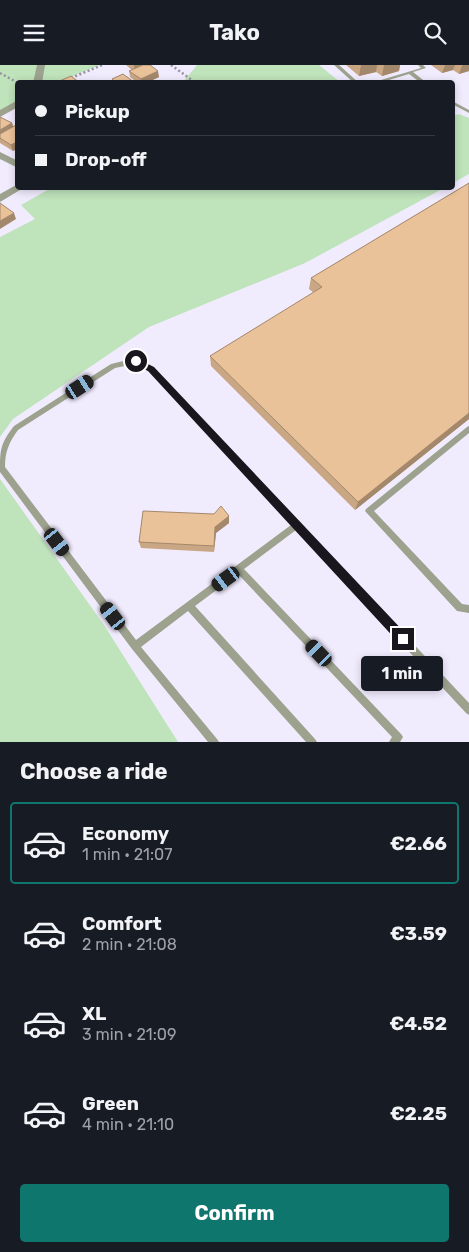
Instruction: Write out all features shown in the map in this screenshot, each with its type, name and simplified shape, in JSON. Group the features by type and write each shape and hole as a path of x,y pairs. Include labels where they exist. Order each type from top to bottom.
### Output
{"street":[{"path":"38,80 41,65"},
{"path":"0,114 15,105"},
{"path":"0,155 15,163"},
{"path":"0,199 15,190"}],"lane":[{"path":"336,65 354,80"},
{"path":"382,80 424,68 420,65"},
{"path":"410,72 421,80"},
{"path":"455,104 469,112"},
{"path":"214,742 135,646 2,468 1,451 7,438 16,428 113,366 136,361 151,369 469,710"},
{"path":"469,429 369,511 460,608 469,609"},
{"path":"135,646 297,525"},
{"path":"239,570 398,737 394,742"},
{"path":"189,606 312,742"}],"path":[{"path":"67,79 102,65"},
{"path":"171,65 192,80"},
{"path":"0,73 15,81"}],"green space":[{"path":"0,65 100,65 63,80 15,80 15,104 0,114"},
{"path":"197,65 319,65 338,80 185,80"},
{"path":"459,114 469,118 469,174 455,182 455,115"},
{"path":"48,190 440,190 305,263 149,327 13,419 0,437 0,237 35,219 21,205"},
{"path":"0,479 104,625 178,742 0,742"}],"building":[{"path":"143,65 150,65 158,71 141,79 129,71"},
{"path":"123,74 131,80 113,80"},
{"path":"71,76 76,80 62,80"},
{"path":"0,117 12,123 0,130"},
{"path":"15,126 15,143 11,145 0,138 0,134"},
{"path":"469,183 469,413 358,502 210,356 322,287 311,278"},
{"path":"0,203 14,213 0,221"},
{"path":"221,506 229,516 215,527 214,546 139,542 143,511 214,514"}],"route":[{"path":"136,361 151,369 403,639"}]}
